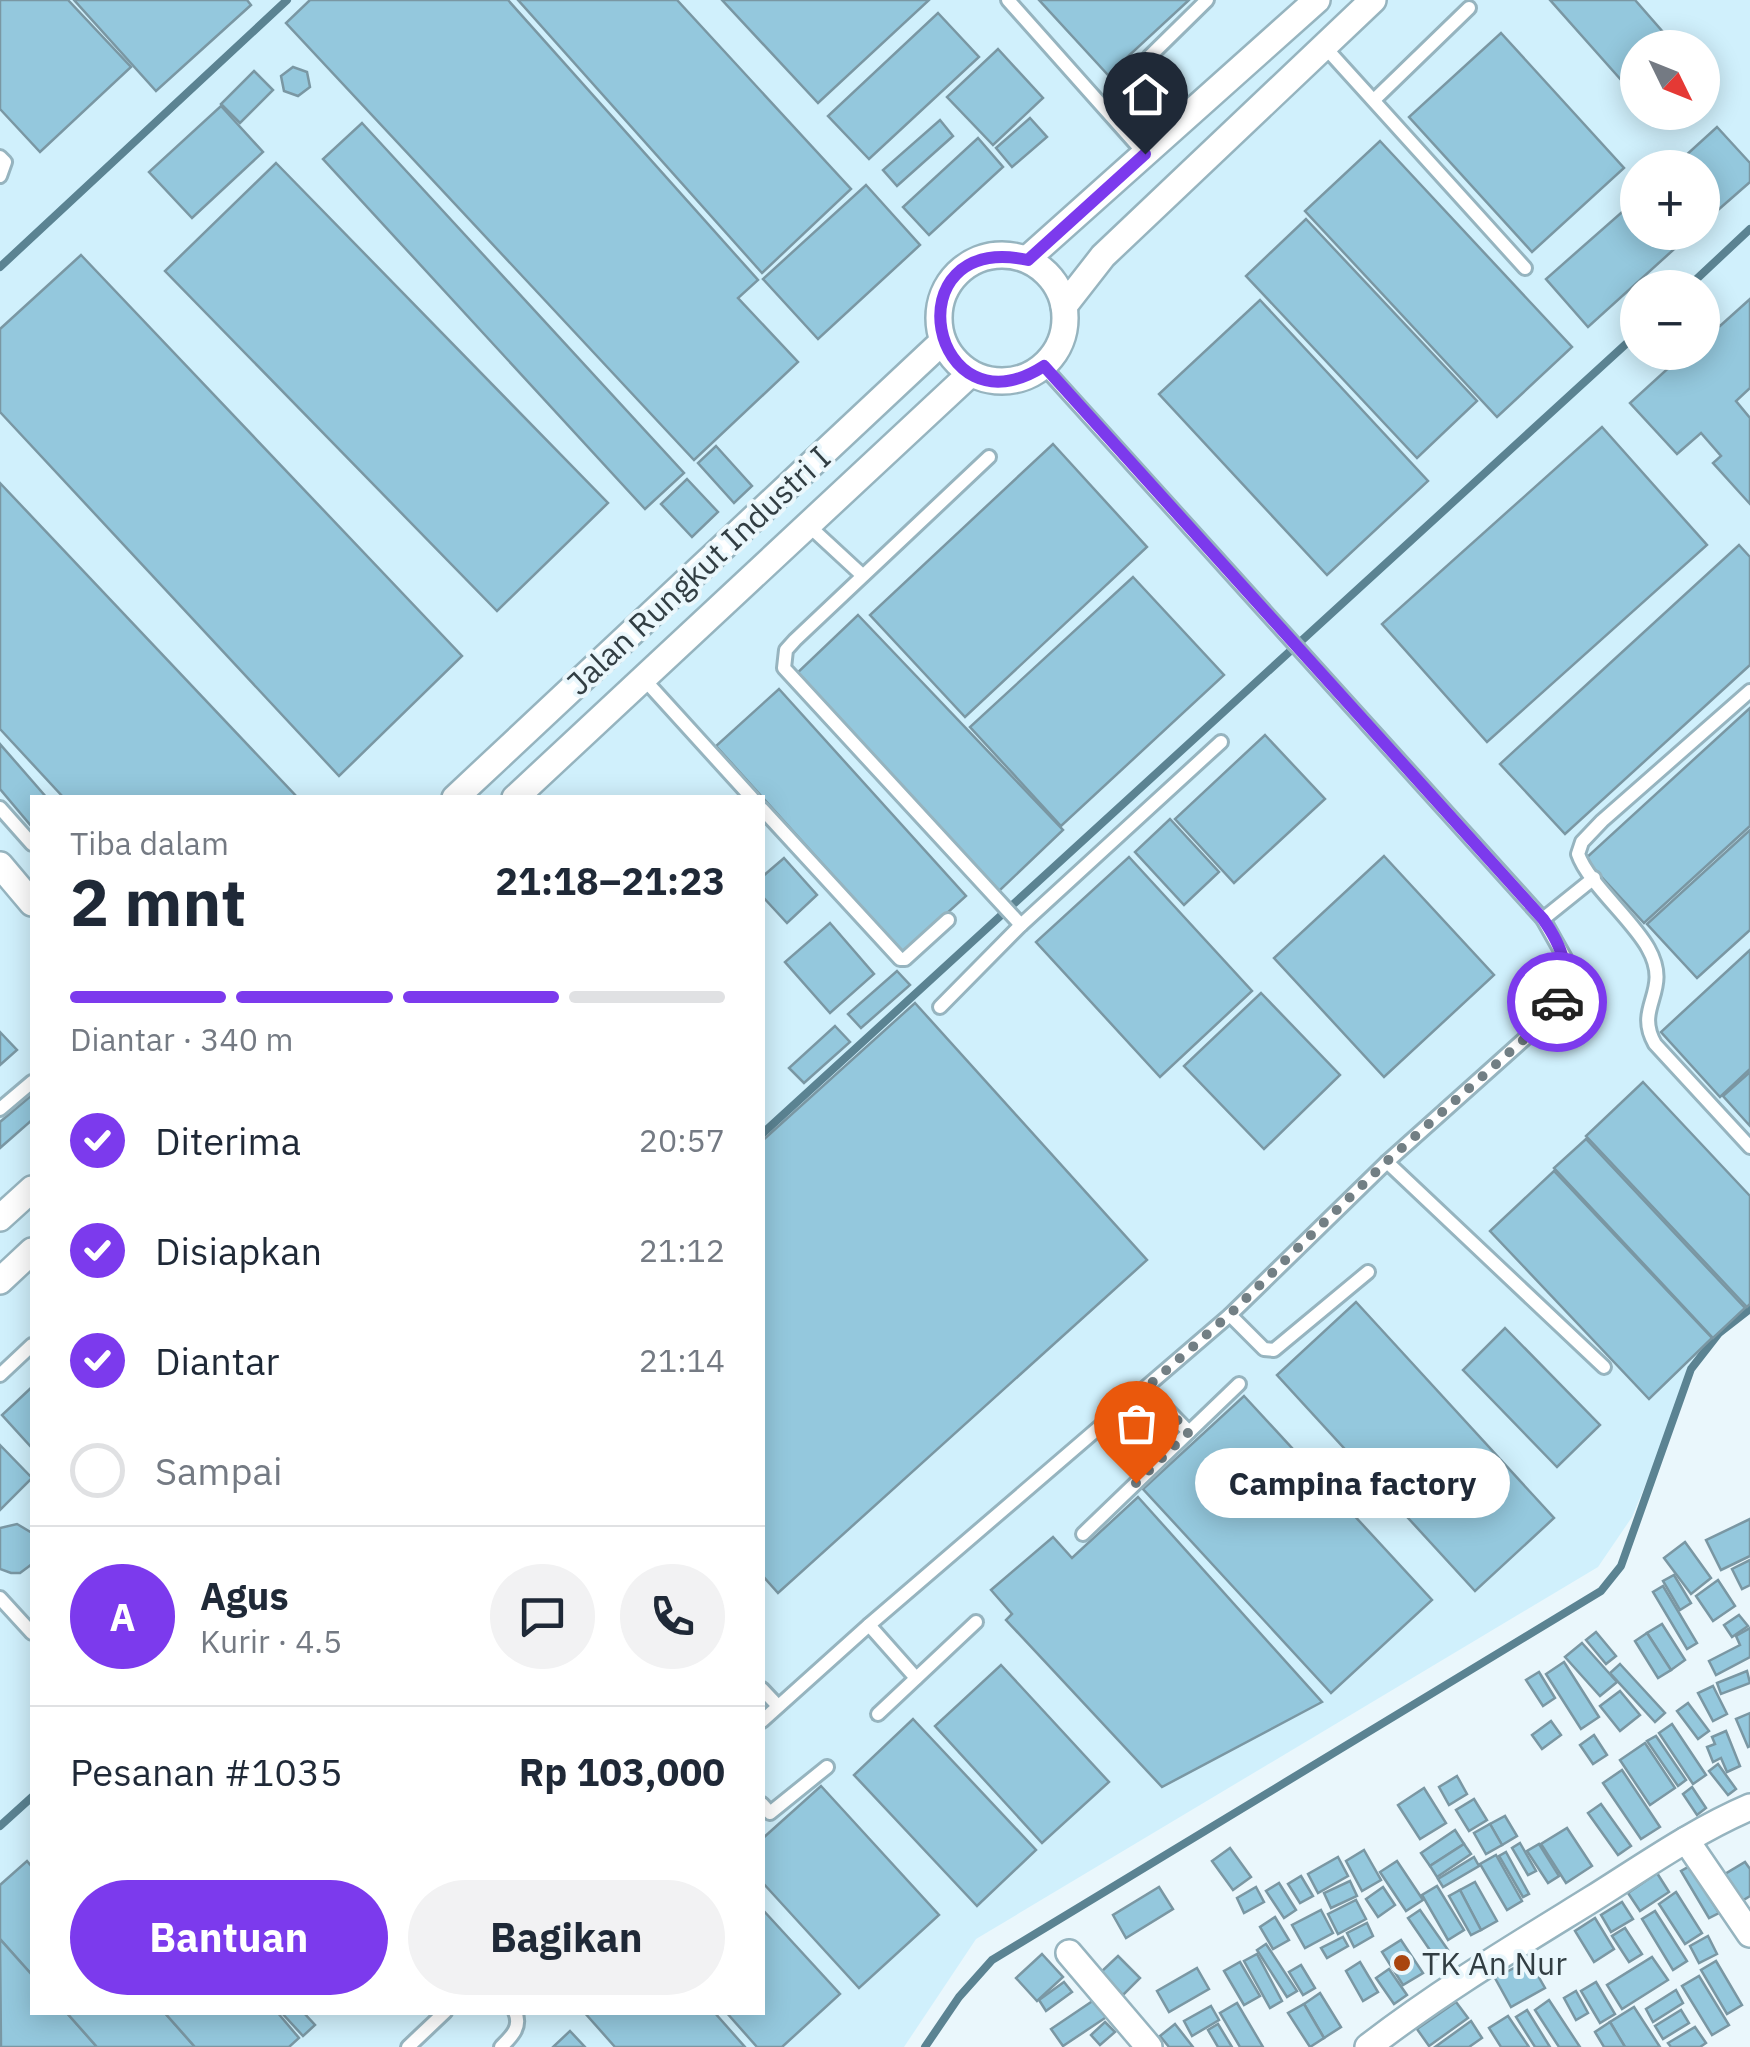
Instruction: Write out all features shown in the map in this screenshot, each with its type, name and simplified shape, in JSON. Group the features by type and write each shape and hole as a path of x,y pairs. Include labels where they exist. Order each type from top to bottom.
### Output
{"street":[{"path":"1028,260 1318,0"},
{"path":"1064,306 1103,256 1373,0"},
{"path":"1003,254 1028,260 1044,270 1057,286 1064,306 1065,328 1057,349 1044,366 1027,377 1008,382 988,381 970,374 953,360 942,342 938,318 943,293 957,272 978,259 1003,254"},
{"name":"Jalan Rungkut Industri I","path":"457,795 942,342"},
{"name":"Jalan Rungkut Industri I","path":"518,795 970,374"},
{"path":"0,865 30,901"},
{"path":"0,1218 30,1191"},
{"path":"0,1281 30,1253"},
{"path":"1368,2047 1491,1962 1686,1840 1750,1807"},
{"path":"1686,1840 1750,1934"},
{"path":"1069,1953 1149,2047"}],"lane":[{"path":"1008,0 1145,154"},
{"path":"1190,114 1150,57 1207,0"},
{"path":"1374,100 1469,8"},
{"path":"1324,46 1525,268"},
{"path":"0,157 4,162 0,176"},
{"path":"765,1718 1230,1314 1386,1162 1530,1034 1558,1000 1566,978 1565,958 1543,919 1044,366"},
{"path":"990,457 861,574 786,650 784,668 1018,923"},
{"path":"808,525 861,574"},
{"path":"643,678 749,795"},
{"path":"1750,691 1582,842 1579,859 1648,948 1658,986 1646,1018 1655,1044 1750,1147"},
{"path":"940,1008 1018,923 1221,742"},
{"path":"0,808 30,842"},
{"path":"765,812 900,958 906,959 948,920"},
{"path":"1543,919 1594,878"},
{"path":"0,1109 30,1084"},
{"path":"1386,1162 1604,1367"},
{"path":"1230,1314 1264,1349 1274,1350 1368,1272"},
{"path":"0,1375 30,1347"},
{"path":"1082,1534 1238,1384"},
{"path":"1146,1388 1189,1432"},
{"path":"0,1598 30,1632"},
{"path":"878,1714 976,1622"},
{"path":"868,1625 916,1678"},
{"path":"765,1692 778,1706"},
{"path":"765,1812 827,1767"},
{"path":"408,2047 442,2015"},
{"path":"501,2047 516,2029 516,2015"}],"shaded area":[{"path":"0,0 1750,0 1750,1312 1699,1355 1632,1517 1598,1567 976,1939 904,2047 0,2047"}],"building":[{"path":"0,0 68,0 131,67 40,152 0,109"},
{"path":"74,0 247,0 251,5 156,91"},
{"path":"310,0 508,0 758,280 738,298 798,362 694,460 286,23"},
{"path":"518,0 677,0 851,189 762,273"},
{"path":"722,0 929,0 818,103"},
{"path":"1039,0 1189,0 1108,75"},
{"path":"1550,0 1635,0 1661,30 1620,30 1620,79"},
{"path":"938,13 979,57 869,159 828,116"},
{"path":"1501,33 1620,164 1620,172 1532,252 1409,117"},
{"path":"998,49 1043,98 993,145 947,97"},
{"path":"293,67 307,72 310,87 298,96 284,91 281,76"},
{"path":"254,71 273,90 240,123 221,104"},
{"path":"221,106 263,152 192,218 149,172"},
{"path":"1030,118 1047,137 1012,167 996,148"},
{"path":"940,120 953,136 897,186 883,170"},
{"path":"362,123 684,473 645,509 323,159"},
{"path":"1714,130 1720,130 1750,163 1750,182 1720,208 1720,150 1692,150"},
{"path":"978,138 1003,167 929,235 903,207"},
{"path":"1380,141 1572,347 1497,417 1305,211"},
{"path":"276,163 608,503 497,611 165,271"},
{"path":"866,185 920,245 818,339 763,279"},
{"path":"1620,214 1620,250 1673,250 1651,270 1620,270 1620,298 1588,327 1546,279"},
{"path":"1306,219 1477,401 1417,458 1246,276"},
{"path":"81,255 462,656 339,776 0,412 0,329"},
{"path":"1750,299 1750,388 1736,401 1750,418 1750,504 1713,463 1721,456 1701,433 1677,454 1630,403 1666,370 1720,370 1720,326"},
{"path":"1260,300 1428,481 1327,575 1159,394"},
{"path":"1602,427 1707,545 1487,742 1382,624"},
{"path":"1053,444 1147,547 965,717 870,615"},
{"path":"716,446 752,486 734,503 698,463"},
{"path":"687,479 718,512 692,537 661,504"},
{"path":"0,483 295,795 61,795 0,729"},
{"path":"1739,545 1750,557 1750,665 1565,834 1500,764"},
{"path":"1133,577 1224,675 1061,826 970,727"},
{"path":"858,615 1063,830 999,891 794,676"},
{"path":"779,689 966,896 903,953 765,800 765,795 760,795 716,746"},
{"path":"1750,708 1750,826 1644,923 1585,859"},
{"path":"1265,735 1325,799 1234,883 1175,819"},
{"path":"0,744 44,795 30,795 30,825 0,789"},
{"path":"1170,819 1219,872 1184,905 1135,852"},
{"path":"1750,830 1750,930 1697,978 1647,924"},
{"path":"1384,856 1494,975 1384,1077 1274,958"},
{"path":"1129,857 1252,991 1160,1077 1036,942"},
{"path":"784,858 817,895 787,923 765,899 765,874"},
{"path":"830,923 874,974 830,1013 785,962"},
{"path":"1750,950 1750,1069 1720,1097 1661,1032"},
{"path":"897,971 910,985 861,1028 848,1014"},
{"path":"1261,993 1340,1075 1264,1149 1184,1066"},
{"path":"915,1003 1147,1260 778,1593 765,1578 765,1138"},
{"path":"835,1026 850,1042 804,1083 789,1068"},
{"path":"0,1032 17,1050 0,1065"},
{"path":"1750,1072 1750,1126 1723,1096"},
{"path":"1643,1082 1750,1196 1747,1307 1586,1136"},
{"path":"30,1097 30,1122 0,1148 0,1122"},
{"path":"1586,1139 1745,1308 1713,1338 1554,1168"},
{"path":"1554,1171 1712,1338 1649,1399 1490,1231"},
{"path":"1356,1302 1554,1518 1475,1591 1277,1375"},
{"path":"1505,1328 1600,1425 1557,1467 1463,1370"},
{"path":"30,1389 30,1446 2,1415"},
{"path":"1244,1396 1432,1600 1331,1693 1143,1489"},
{"path":"0,1445 30,1480 0,1510"},
{"path":"1138,1497 1322,1702 1162,1787 1006,1620 1012,1614 991,1590 1053,1537 1072,1558"},
{"path":"1750,1519 1750,1556 1721,1570 1706,1540"},
{"path":"17,1524 30,1532 30,1566 20,1573 0,1569 0,1528"},
{"path":"1685,1542 1711,1578 1691,1594 1664,1558"},
{"path":"1750,1560 1750,1585 1742,1589 1732,1569"},
{"path":"1674,1575 1691,1603 1680,1610 1663,1581"},
{"path":"1718,1580 1735,1606 1713,1621 1696,1596"},
{"path":"1663,1586 1697,1643 1687,1649 1653,1592"},
{"path":"1739,1615 1748,1626 1732,1637 1724,1625"},
{"path":"1662,1624 1685,1660 1671,1670 1647,1633"},
{"path":"1750,1628 1750,1657 1716,1675 1709,1661 1740,1645 1736,1636"},
{"path":"1596,1632 1616,1656 1606,1664 1586,1640"},
{"path":"1647,1633 1671,1670 1658,1678 1635,1641"},
{"path":"1582,1643 1617,1682 1600,1696 1565,1657"},
{"path":"1564,1662 1599,1717 1581,1729 1546,1674"},
{"path":"1620,1664 1665,1713 1655,1722 1610,1673"},
{"path":"1001,1665 1109,1782 1042,1843 935,1726"},
{"path":"1747,1671 1750,1683 1721,1694 1717,1683"},
{"path":"1539,1672 1555,1698 1543,1706 1526,1680"},
{"path":"1713,1686 1727,1714 1713,1721 1698,1693"},
{"path":"1620,1691 1640,1715 1620,1731 1600,1706"},
{"path":"1688,1703 1709,1731 1698,1739 1677,1711"},
{"path":"1750,1713 1750,1746 1748,1747 1736,1719"},
{"path":"913,1719 1036,1850 977,1906 854,1775"},
{"path":"1551,1721 1561,1735 1542,1749 1532,1735"},
{"path":"1672,1724 1706,1775 1693,1784 1659,1733"},
{"path":"1726,1731 1740,1766 1727,1772 1721,1758 1713,1762 1707,1747 1715,1744 1712,1737"},
{"path":"1594,1735 1607,1755 1593,1764 1580,1745"},
{"path":"1656,1736 1686,1780 1678,1786 1647,1741"},
{"path":"1645,1743 1675,1788 1650,1805 1620,1760"},
{"path":"1718,1764 1736,1789 1728,1795 1709,1771"},
{"path":"1622,1770 1660,1827 1641,1839 1603,1783"},
{"path":"1457,1776 1467,1794 1449,1805 1439,1787"},
{"path":"821,1786 939,1915 859,1988 765,1885 765,1836"},
{"path":"1692,1787 1706,1808 1697,1815 1683,1794"},
{"path":"1424,1788 1446,1823 1420,1839 1398,1805"},
{"path":"1474,1799 1487,1820 1469,1831 1456,1810"},
{"path":"1601,1804 1631,1846 1618,1855 1588,1813"},
{"path":"1505,1816 1517,1836 1502,1845 1490,1824"},
{"path":"1490,1824 1502,1845 1486,1854 1474,1833"},
{"path":"1567,1828 1592,1866 1566,1883 1541,1844"},
{"path":"1455,1830 1464,1844 1430,1866 1421,1853"},
{"path":"1520,1843 1536,1871 1528,1875 1512,1848"},
{"path":"1464,1844 1471,1854 1437,1877 1430,1866"},
{"path":"1539,1844 1559,1876 1548,1883 1527,1851"},
{"path":"1230,1848 1251,1877 1233,1890 1212,1861"},
{"path":"1364,1850 1381,1880 1362,1891 1346,1861"},
{"path":"1506,1852 1529,1894 1523,1897 1499,1856"},
{"path":"1496,1855 1522,1901 1507,1910 1480,1864"},
{"path":"1338,1857 1348,1876 1318,1893 1308,1874"},
{"path":"1474,1857 1479,1866 1443,1887 1438,1879"},
{"path":"27,1861 30,1865 30,1973 0,1939 0,1885"},
{"path":"1397,1861 1423,1900 1406,1911 1380,1872"},
{"path":"1745,1862 1750,1869 1750,1896 1737,1904 1720,1877"},
{"path":"1690,1866 1719,1913 1709,1918 1681,1871"},
{"path":"1657,1873 1669,1892 1640,1911 1628,1893"},
{"path":"1301,1876 1313,1896 1300,1903 1288,1884"},
{"path":"1350,1881 1357,1896 1331,1908 1324,1893"},
{"path":"1475,1882 1497,1921 1481,1930 1460,1890"},
{"path":"1279,1883 1296,1910 1284,1918 1266,1891"},
{"path":"1437,1886 1464,1930 1448,1940 1422,1895"},
{"path":"1159,1887 1173,1909 1126,1938 1113,1915"},
{"path":"1256,1887 1264,1902 1244,1913 1237,1898"},
{"path":"1383,1887 1395,1905 1378,1917 1366,1899"},
{"path":"1460,1890 1481,1930 1471,1935 1449,1896"},
{"path":"1676,1892 1702,1933 1685,1944 1659,1904"},
{"path":"1356,1900 1366,1919 1338,1934 1328,1914"},
{"path":"1622,1902 1633,1919 1611,1932 1601,1915"},
{"path":"1321,1910 1333,1933 1305,1948 1292,1925"},
{"path":"1420,1910 1448,1950 1436,1959 1408,1918"},
{"path":"1655,1911 1687,1961 1673,1970 1642,1919"},
{"path":"765,1912 840,1994 782,2047 757,2047 729,2015 765,2015"},
{"path":"1275,1917 1289,1940 1273,1949 1260,1927"},
{"path":"1595,1918 1614,1949 1594,1962 1575,1931"},
{"path":"1367,1923 1373,1936 1354,1947 1347,1933"},
{"path":"1625,1928 1642,1954 1629,1962 1612,1936"},
{"path":"1708,1936 1717,1954 1699,1963 1690,1946"},
{"path":"1343,1937 1348,1946 1327,1958 1321,1948"},
{"path":"0,1939 30,1973 30,2015 69,2015 97,2047 1,2047"},
{"name":"TK An Nur","path":"1401,1940 1423,1973 1403,1985 1382,1952"},
{"path":"1266,1944 1297,1991 1287,1997 1257,1950"},
{"path":"1042,1954 1063,1977 1037,2001 1016,1978"},
{"path":"1257,1954 1282,2001 1270,2008 1244,1961"},
{"path":"1118,1956 1140,1978 1123,1995 1101,1972"},
{"path":"1652,1957 1668,1980 1622,2009 1607,1985"},
{"path":"1529,1960 1545,1988 1511,2007 1495,1978"},
{"path":"1716,1961 1742,2005 1727,2014 1701,1970"},
{"path":"1240,1962 1260,1996 1244,2005 1224,1971"},
{"path":"1360,1962 1378,1992 1363,2001 1346,1971"},
{"path":"1301,1965 1315,1988 1303,1995 1289,1972"},
{"path":"1197,1968 1209,1989 1169,2012 1157,1991"},
{"path":"1389,1969 1407,1995 1394,2004 1376,1978"},
{"path":"1699,1976 1729,2025 1712,2035 1682,1986"},
{"path":"1064,1982 1072,1992 1046,2011 1039,2000"},
{"path":"1596,1982 1615,2014 1600,2023 1581,1991"},
{"path":"1676,1990 1683,2003 1653,2022 1646,2009"},
{"path":"1576,1991 1588,2013 1576,2020 1564,1998"},
{"path":"1320,1993 1341,2027 1324,2038 1304,2004"},
{"path":"1097,1998 1108,2016 1063,2046 1051,2029"},
{"path":"1549,2000 1580,2047 1559,2047 1535,2010"},
{"path":"1456,2002 1468,2018 1429,2046 1417,2029"},
{"path":"1237,2003 1263,2047 1240,2047 1220,2013"},
{"path":"1304,2004 1324,2038 1310,2047 1288,2013"},
{"path":"1211,2006 1219,2020 1192,2036 1184,2021"},
{"path":"1634,2007 1660,2047 1625,2047 1610,2022"},
{"path":"1527,2010 1550,2047 1535,2047 1516,2017"},
{"path":"1681,2010 1689,2023 1663,2039 1655,2026"},
{"path":"69,2015 167,2015 195,2047 97,2047"},
{"path":"167,2015 280,2015 299,2038 289,2047 195,2047"},
{"path":"284,2015 306,2015 315,2025 303,2036"},
{"path":"587,2015 717,2015 745,2047 615,2047"},
{"path":"1508,2016 1529,2047 1501,2047 1489,2028"},
{"path":"1471,2021 1482,2038 1469,2047 1435,2047"},
{"path":"1105,2022 1115,2032 1100,2045 1091,2035"},
{"path":"1610,2022 1625,2047 1604,2047 1595,2032"},
{"path":"1175,2024 1193,2047 1169,2047 1160,2036"},
{"path":"1218,2024 1232,2047 1218,2047 1208,2030"},
{"path":"1695,2027 1706,2043 1700,2047 1671,2047 1668,2043"},
{"path":"570,2031 585,2047 553,2047"}],"waterway":[{"path":"0,267 287,0"},
{"path":"1706,270 1750,229"},
{"path":"765,1131 1620,349"},
{"path":"925,2047 959,1997 992,1960 1601,1591 1621,1566 1691,1369 1719,1333 1750,1309"},
{"path":"0,1826 30,1799"}],"way so far":[{"path":"1136,1483 1189,1432 1146,1388 1230,1314 1386,1162 1530,1034 1557,1002"}],"place":[{"name":"Campina factory","path":"1136,1483"},
{"name":"TK An Nur","path":"1402,1963"}],"route":[{"path":"1145,154 1028,260 1003,254 978,259 957,272 943,293 938,318 942,342 953,360 970,374 988,381 1008,382 1027,377 1044,366 1543,919 1565,958 1566,978 1557,1002"}]}
